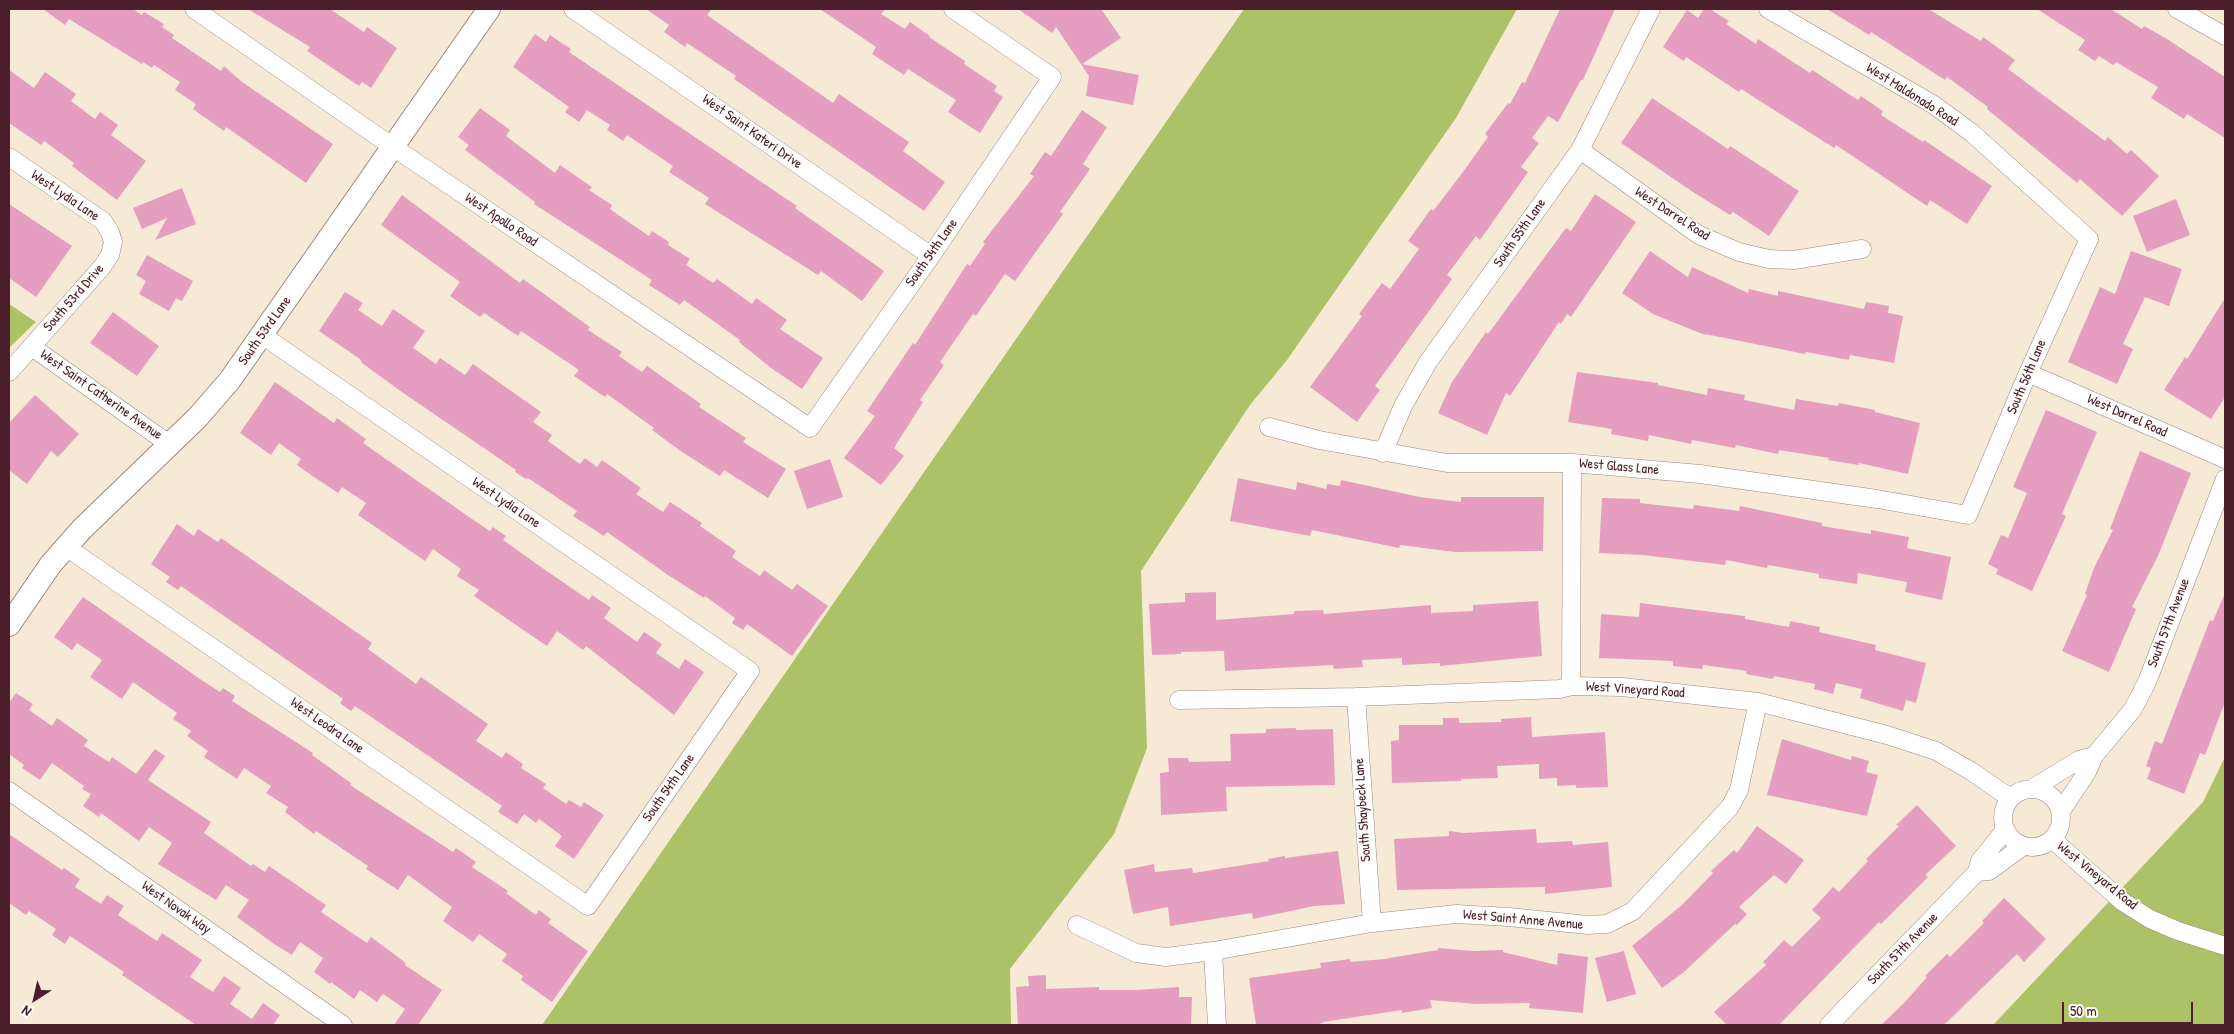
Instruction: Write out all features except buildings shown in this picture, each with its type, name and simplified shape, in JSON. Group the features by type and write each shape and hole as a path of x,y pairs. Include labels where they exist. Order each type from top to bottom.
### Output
{"street":[{"name":"West Apollo Road","path":"194,9 393,147 810,428"},
{"name":"South 53rd Lane","path":"9,625 51,564 66,547 213,401 262,336 488,9"},
{"name":"West Saint Kateri Drive","path":"573,9 931,256"},
{"name":"South 55th Lane","path":"1383,453 1403,406 1428,362 1580,150 1651,9"},
{"name":"West Maldonado Road","path":"1768,9 1934,105 1972,134 2089,239"},
{"path":"2177,9 2225,36"},
{"name":"South 54th Lane","path":"810,428 931,256 1052,76 958,10"},
{"name":"West Darrel Road","path":"1580,150 1699,235 1738,252 1769,259 1794,260 1862,249"},
{"name":"West Lydia Lane","path":"9,157 103,221 110,232 113,242"},
{"name":"South 56th Lane","path":"1968,515 2028,373 2089,239"},
{"name":"South 53rd Drive","path":"9,372 102,267 110,255 113,242"},
{"name":"West Lydia Lane","path":"262,336 750,671"},
{"name":"West Saint Catherine Avenue","path":"32,347 169,444"},
{"name":"West Darrel Road","path":"2028,373 2225,460"},
{"name":"West Glass Lane","path":"1269,427 1319,440 1446,463 1572,463 1700,474 1877,499 1968,515"},
{"path":"1571,686 1572,463"},
{"name":"South 57th Avenue","path":"1977,872 1988,871 2023,846 2038,846 2052,839 2060,827 2061,811 2087,772 2094,756 2133,709 2146,682 2225,479"},
{"name":"West Leodra Lane","path":"66,547 588,906"},
{"name":"South 54th Lane","path":"588,906 750,671"},
{"name":"West Vineyard Road","path":"1179,700 1356,697 1560,689 1571,686 1622,687 1758,702 1887,735 1936,750 2010,798"},
{"name":"South Shaybeck Lane","path":"1356,697 1372,924"},
{"name":"West Saint Anne Avenue","path":"1077,925 1136,953 1166,957 1213,951 1372,924 1456,914 1588,925 1607,924 1633,911 1730,807 1739,790 1758,702"},
{"name":"South 57th Avenue","path":"2010,798 2020,790 2033,788 2079,760 2094,756"},
{"path":"2033,788 2051,795 2061,811"},
{"name":"West Novak Way","path":"9,791 343,1025"},
{"path":"2010,798 2003,813 2005,830 2016,842 2023,846"},
{"name":"South 57th Avenue","path":"1829,1025 1977,872 1980,861 2005,830"},
{"name":"West Vineyard Road","path":"2052,839 2123,902 2150,918 2178,931 2225,946"},
{"path":"1213,951 1217,1025"}],"green space":[{"path":"1244,9 1517,9 1456,118 1287,360 1250,405 1141,571 1147,748 1114,834 1010,969 1011,1025 542,1025"},
{"path":"9,304 36,322 9,348"},
{"path":"2225,757 2225,1025 1993,1025 2203,802"}]}
